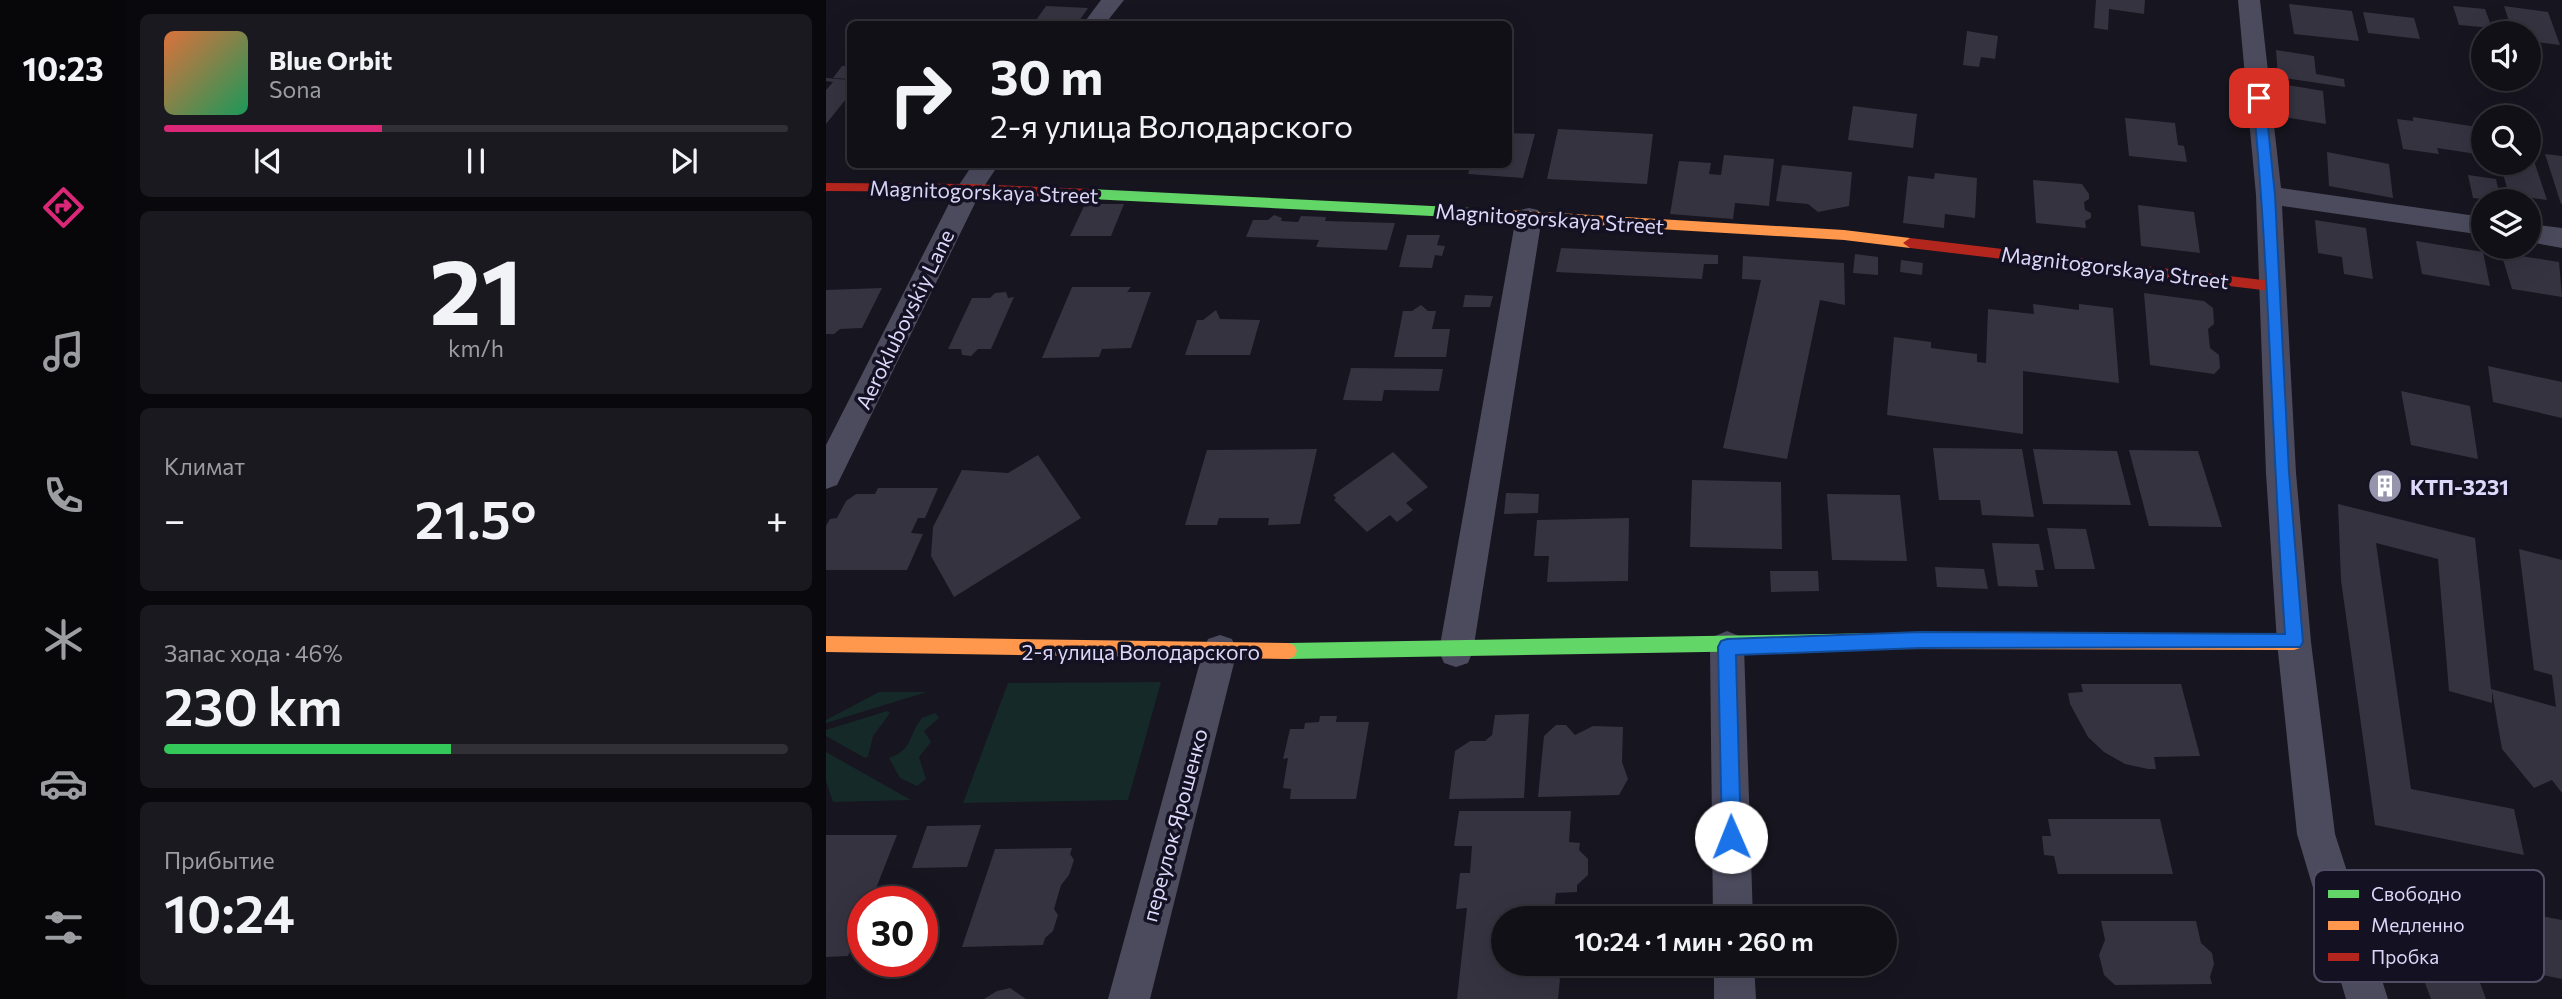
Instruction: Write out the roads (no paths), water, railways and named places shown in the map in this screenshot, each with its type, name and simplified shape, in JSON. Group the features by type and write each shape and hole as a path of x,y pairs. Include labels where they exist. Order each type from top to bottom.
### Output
{"street":[{"path":"1096,21 1113,0"},
{"path":"2249,0 2269,195 2281,472 2294,642 2316,834 2327,870"},
{"name":"Aeroklubovskiy Lane","path":"826,476 970,188 984,168"},
{"name":"Magnitogorskaya Street","path":"826,187 970,188 1844,235 2271,286"},
{"path":"2269,195 2471,224"},
{"path":"1456,651 1529,217"},
{"path":"2541,235 2562,238"},
{"name":"2-я улица Володарского","path":"826,644 989,650 1456,651 1727,647 1920,640 2294,642"},
{"path":"1727,647 1733,906"},
{"name":"переулок Ярошенко","path":"1129,999 1220,651"},
{"path":"1734,976 1735,999"},
{"path":"2362,982 2367,999"}],"place":[{"name":"КТП-3231","path":"2385,486"}]}
